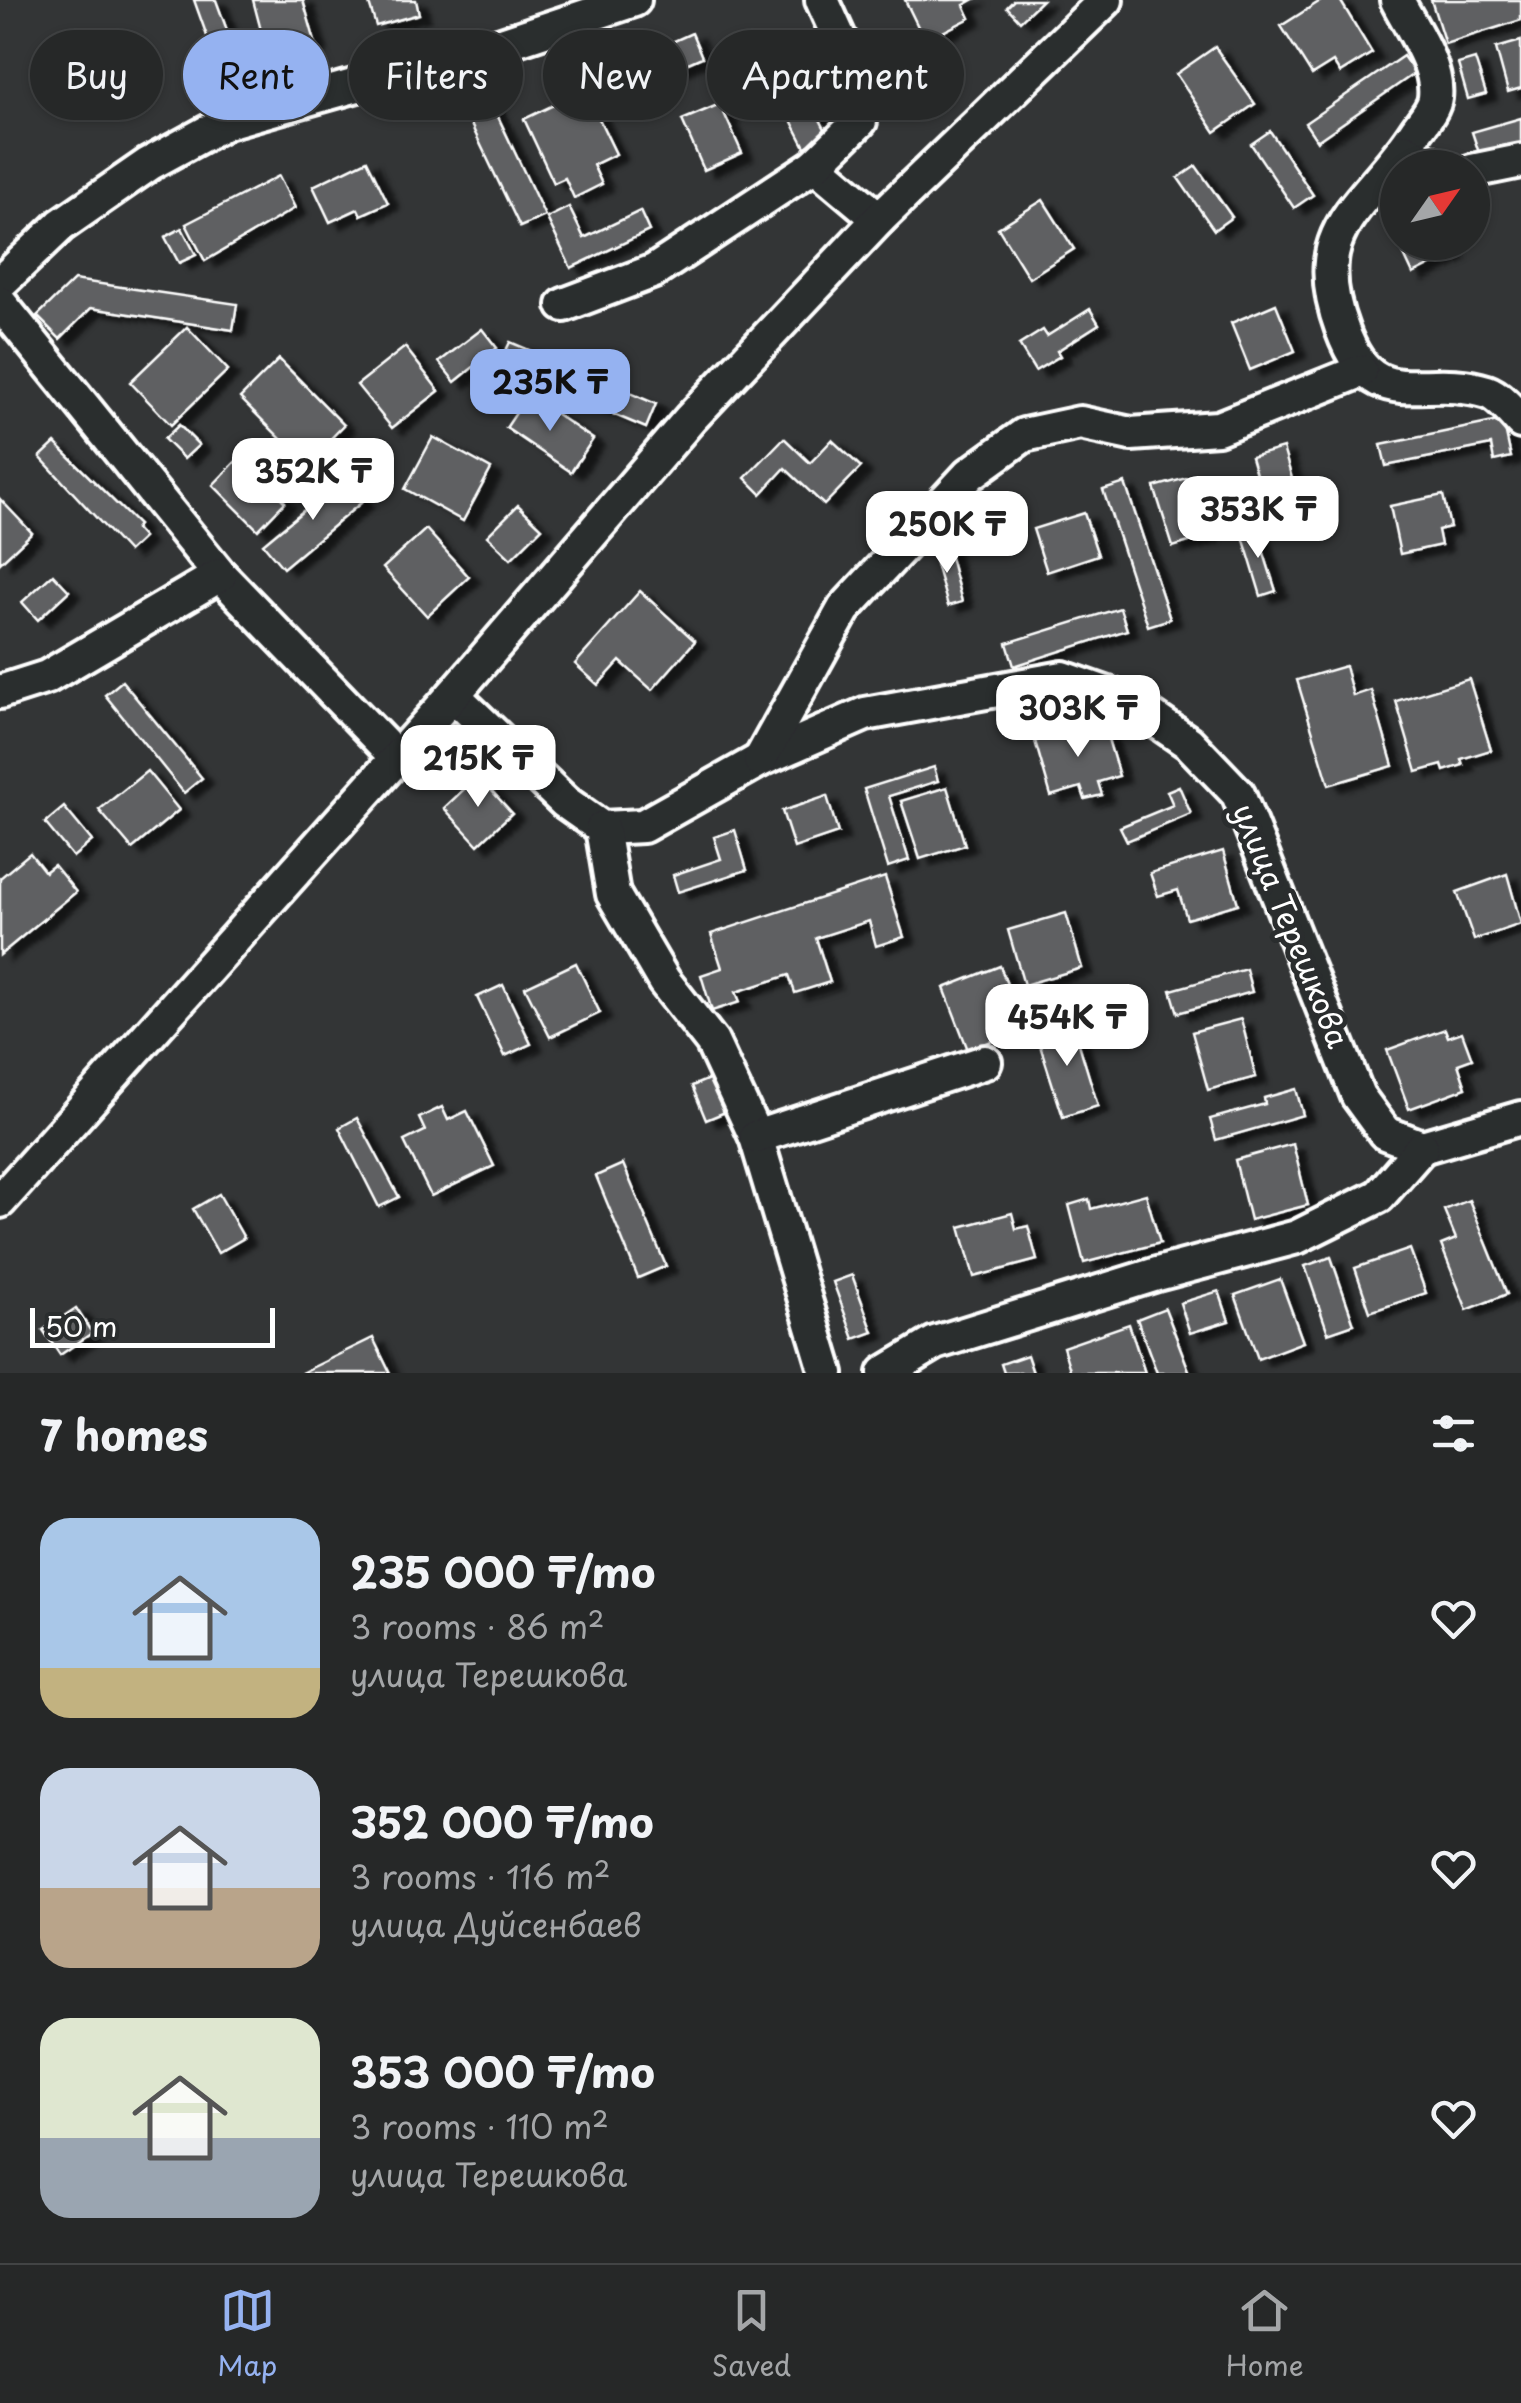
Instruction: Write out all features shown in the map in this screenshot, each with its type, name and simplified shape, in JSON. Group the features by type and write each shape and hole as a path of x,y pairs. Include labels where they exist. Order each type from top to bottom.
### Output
{"street":[{"path":"0,283 62,225 149,164 226,122 499,44 634,0"},
{"path":"564,305 654,271 816,165 860,121 855,73 822,0"},
{"path":"0,1201 397,758 690,419 879,219 1106,0"},
{"path":"1396,0 1432,70 1435,101 1404,150"},
{"path":"1490,167 1521,161"},
{"path":"816,165 879,219"},
{"path":"1380,179 1333,236 1328,278 1342,330 1361,371 1386,384 1489,392 1521,422"},
{"path":"0,303 220,575 397,758"},
{"path":"760,760 844,609 970,474 1024,435 1080,423 1131,434 1218,428 1361,371"},
{"path":"0,692 47,678 220,575"},
{"name":"улица Терешкова","path":"602,828 643,826 760,760 865,714 1063,678 1128,701 1189,743 1238,794 1358,1096 1385,1132 1422,1147"},
{"path":"453,694 566,802 602,828 612,894 664,981 712,1042 756,1137 827,1373"},
{"path":"756,1137 984,1062"},
{"path":"885,1373 934,1343 1157,1274 1297,1237 1379,1196 1422,1147 1521,1118"}],"building":[{"path":"194,0 216,0 227,30 205,30"},
{"path":"253,0 303,0 312,30 261,30"},
{"path":"368,0 416,0 419,14 376,26"},
{"path":"905,0 973,0 964,5 970,18 947,30 920,30"},
{"path":"1014,0 1042,0 1020,21 1007,7"},
{"path":"1322,0 1340,0 1372,53 1340,73 1333,62 1312,75 1281,26"},
{"path":"1431,0 1521,0 1521,20 1445,44"},
{"path":"692,33 702,57 687,64 687,35"},
{"path":"1521,41 1521,88 1508,92 1496,48"},
{"path":"1215,47 1255,104 1215,132 1176,74"},
{"path":"1403,56 1415,73 1317,141 1305,123"},
{"path":"1475,59 1486,94 1468,99 1458,64"},
{"path":"707,109 707,120 727,120 742,153 704,170 682,120"},
{"path":"543,110 543,120 600,120 616,154 593,165 602,184 574,198 565,178 554,183 524,119"},
{"path":"1521,118 1521,145 1490,153 1490,150 1478,150 1472,132"},
{"path":"469,120 500,120 545,216 520,227"},
{"path":"791,120 820,120 828,135 805,147"},
{"path":"1270,131 1313,195 1294,208 1251,144"},
{"path":"367,160 388,203 361,215 358,209 330,222 313,186"},
{"path":"1196,166 1232,217 1214,230 1178,178"},
{"path":"279,176 295,208 205,261 186,224"},
{"path":"1043,200 1074,249 1029,278 998,228"},
{"path":"569,207 584,238 640,211 649,231 571,268 547,218"},
{"path":"182,228 196,255 179,263 165,237"},
{"path":"1406,260 1441,260 1413,274"},
{"path":"74,280 237,304 233,330 91,308 60,339 37,316"},
{"path":"1276,304 1295,351 1250,370 1231,323"},
{"path":"1090,309 1099,324 1057,351 1060,356 1035,371 1019,345 1043,330 1047,336"},
{"path":"187,327 228,370 171,425 130,382"},
{"path":"482,329 497,348 455,382 439,362"},
{"path":"510,342 656,404 646,428 518,374 521,367 502,359"},
{"path":"405,347 439,391 392,428 357,385"},
{"path":"279,359 344,425 306,464 240,398"},
{"path":"528,395 593,439 571,472 506,428"},
{"path":"1503,420 1511,457 1494,461 1491,445 1386,466 1381,445"},
{"path":"179,425 199,445 184,459 164,439"},
{"path":"433,437 491,469 463,521 405,489"},
{"path":"784,438 810,463 832,440 861,467 824,505 785,468 761,494 745,478"},
{"path":"55,443 138,525 135,529 143,538 128,552 40,457"},
{"path":"1283,448 1300,506 1268,515 1251,457"},
{"path":"240,457 285,502 258,530 213,485"},
{"path":"1190,477 1208,536 1173,547 1154,487"},
{"path":"343,478 362,502 283,568 263,544"},
{"path":"1125,483 1170,619 1148,626 1103,490"},
{"path":"1443,495 1450,527 1438,530 1441,545 1400,554 1390,506"},
{"path":"0,499 32,533 0,563"},
{"path":"518,505 542,528 511,559 487,536"},
{"path":"1084,513 1098,555 1047,572 1033,529"},
{"path":"1255,525 1276,591 1261,596 1241,530"},
{"path":"426,529 469,577 427,616 383,568"},
{"path":"947,546 962,602 948,606 932,550"},
{"path":"53,574 69,591 38,620 22,602"},
{"path":"640,591 695,641 652,690 620,661 598,685 575,664"},
{"path":"1120,608 1127,630 1014,666 1007,643"},
{"path":"1345,666 1353,696 1371,690 1393,766 1329,785 1297,680"},
{"path":"1469,679 1491,750 1461,759 1463,765 1444,771 1442,765 1417,772 1396,701"},
{"path":"122,681 202,778 184,793 105,695"},
{"path":"1103,722 1119,776 1098,782 1102,795 1085,799 1081,787 1051,796 1035,741"},
{"path":"934,767 938,781 889,796 909,860 888,867 864,789"},
{"path":"147,771 179,810 132,849 99,810"},
{"path":"478,776 512,813 478,845 444,808"},
{"path":"1179,786 1191,814 1127,841 1120,827 1173,805 1167,791"},
{"path":"947,787 965,845 920,859 901,801"},
{"path":"827,796 838,833 794,848 782,811"},
{"path":"64,807 92,841 73,857 45,823"},
{"path":"735,830 747,870 678,892 673,875 721,859 714,837"},
{"path":"1223,851 1238,904 1187,919 1178,890 1158,896 1150,873"},
{"path":"30,853 45,872 54,865 76,892 0,955 0,878"},
{"path":"1507,874 1521,924 1474,940 1457,892"},
{"path":"885,877 904,937 876,946 869,921 816,938 830,982 795,993 789,975 736,992 740,1002 712,1011 701,975 722,968 711,934"},
{"path":"1066,913 1082,968 1024,985 1008,930"},
{"path":"576,963 600,1013 550,1037 525,987"},
{"path":"1000,966 1024,1029 968,1050 944,988"},
{"path":"1246,969 1252,992 1178,1013 1171,990"},
{"path":"503,985 531,1044 505,1056 477,997"},
{"path":"1241,1019 1256,1077 1208,1090 1192,1032"},
{"path":"1072,1021 1098,1106 1063,1117 1036,1033"},
{"path":"1445,1029 1448,1037 1462,1032 1472,1059 1458,1064 1466,1088 1409,1109 1387,1050"},
{"path":"716,1076 730,1110 706,1120 692,1086"},
{"path":"1296,1089 1303,1115 1216,1140 1210,1119 1265,1104 1264,1098"},
{"path":"442,1107 448,1120 467,1111 494,1166 431,1196 404,1141 425,1131 419,1118"},
{"path":"357,1118 399,1197 379,1207 339,1128"},
{"path":"1293,1144 1308,1205 1250,1220 1235,1160"},
{"path":"623,1164 666,1266 638,1278 596,1176"},
{"path":"219,1194 244,1238 218,1253 193,1209"},
{"path":"1146,1194 1160,1243 1084,1263 1069,1205 1089,1199 1091,1209"},
{"path":"1469,1200 1507,1294 1467,1310 1441,1245 1456,1239 1444,1210"},
{"path":"1012,1213 1016,1229 1028,1226 1037,1260 974,1277 960,1227"},
{"path":"1410,1249 1426,1293 1370,1312 1355,1268"},
{"path":"1331,1257 1354,1324 1328,1333 1305,1266"},
{"path":"852,1275 873,1332 854,1339 833,1282"},
{"path":"1280,1279 1303,1342 1258,1359 1235,1295"},
{"path":"1219,1291 1229,1321 1190,1333 1180,1303"},
{"path":"76,1308 92,1333 60,1355 43,1330"},
{"path":"1165,1308 1190,1373 1157,1373 1137,1319"},
{"path":"1129,1324 1145,1373 1071,1373 1063,1347"},
{"path":"373,1338 390,1373 301,1373"},
{"path":"1027,1355 1033,1373 1004,1373 1001,1364"}]}
